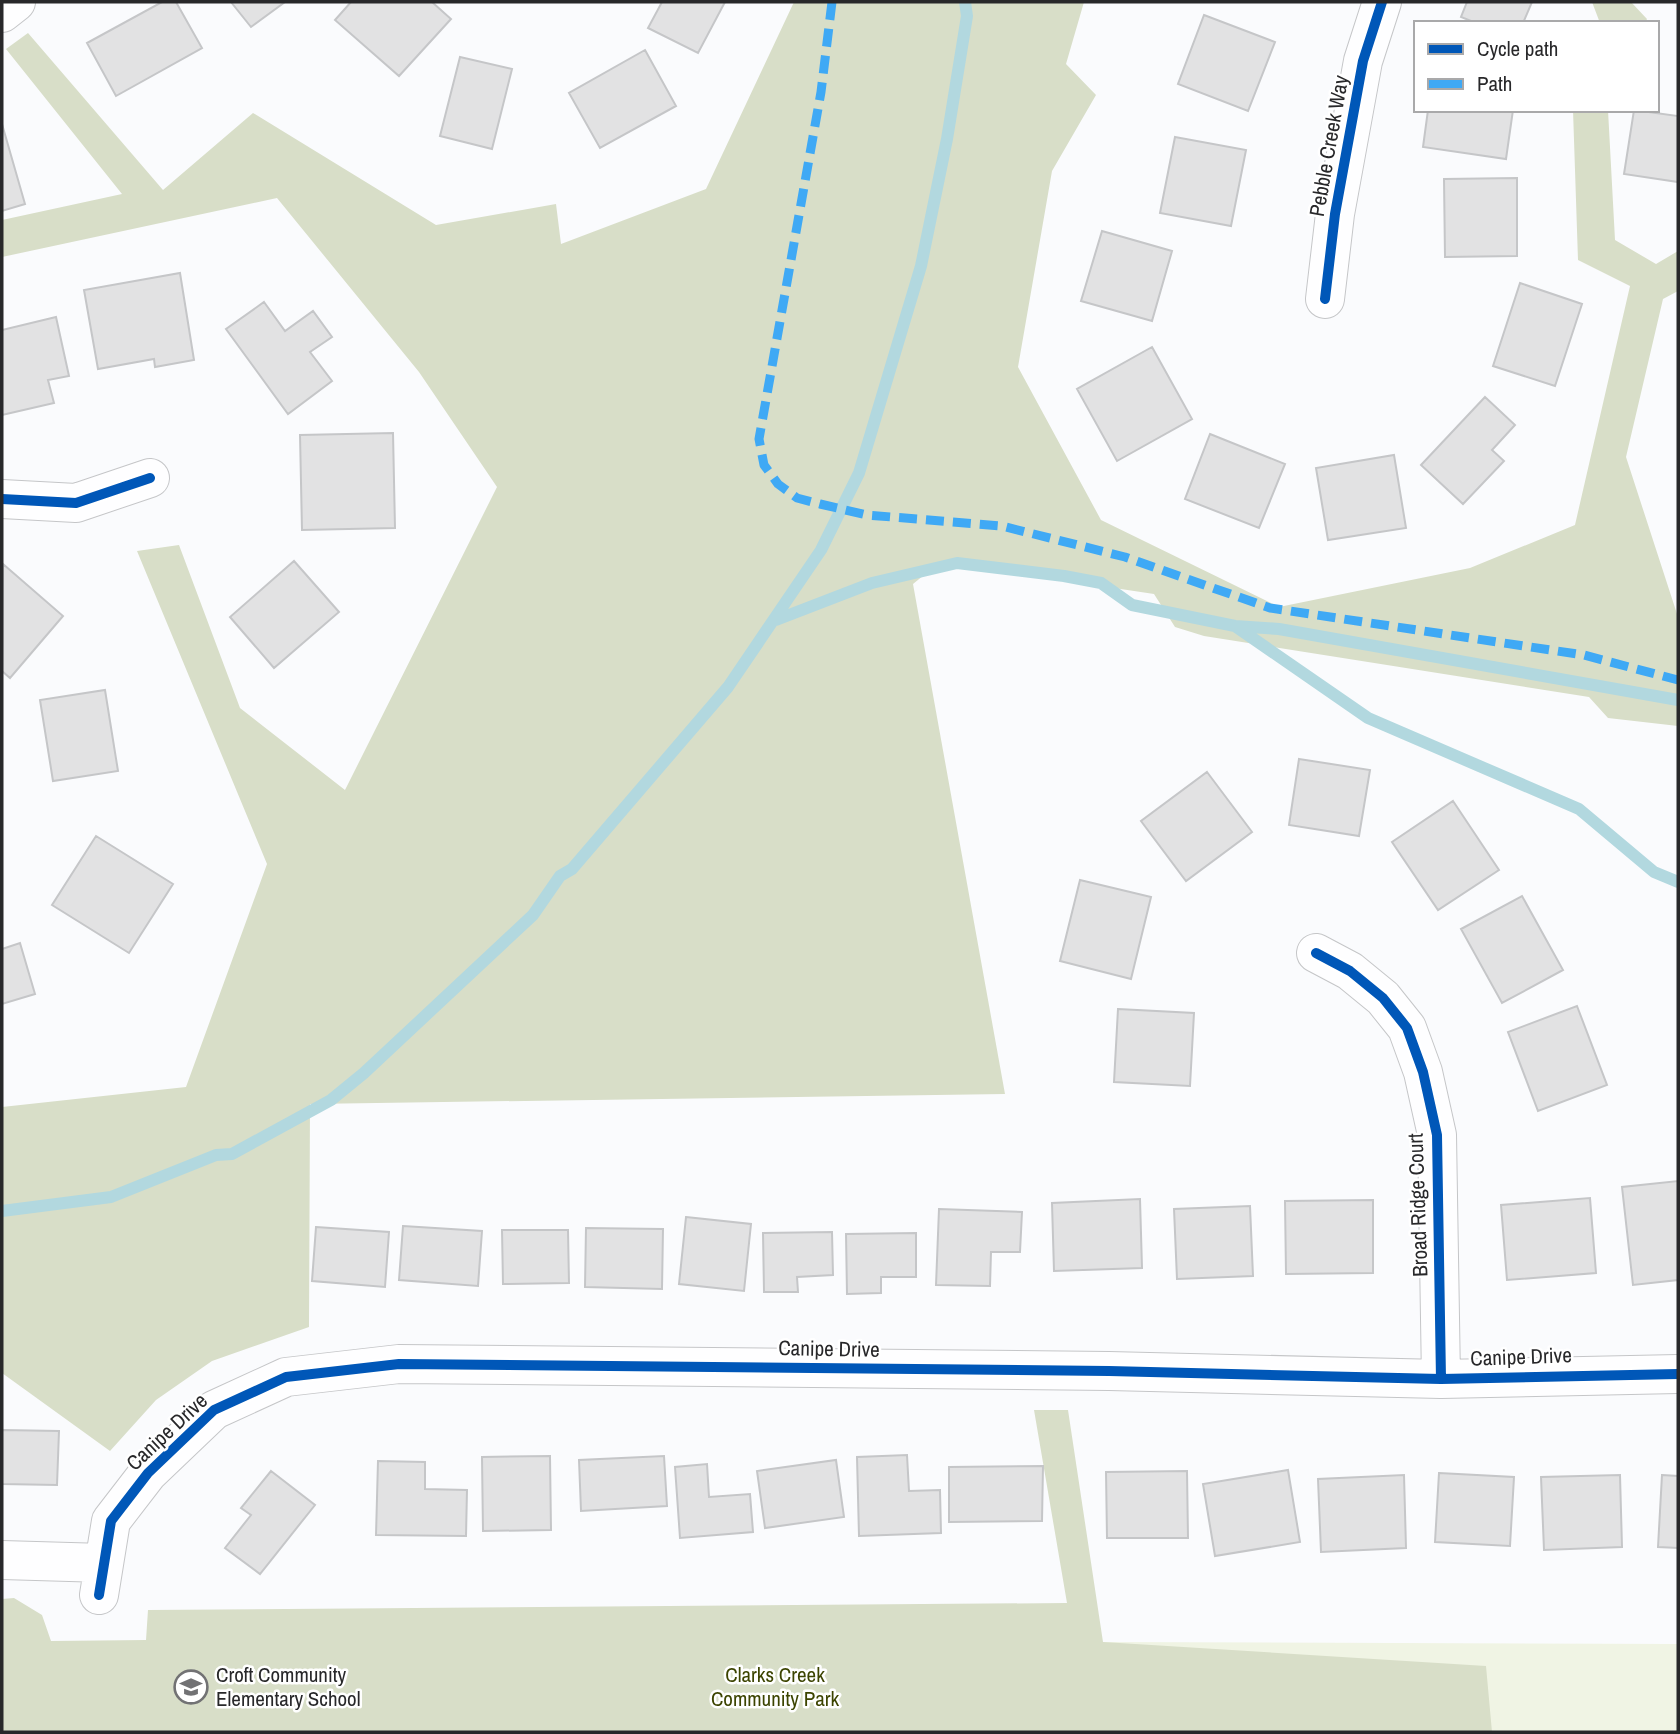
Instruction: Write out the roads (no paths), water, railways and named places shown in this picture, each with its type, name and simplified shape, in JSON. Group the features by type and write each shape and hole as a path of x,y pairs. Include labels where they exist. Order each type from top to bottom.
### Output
{"street":[{"path":"2,13 16,2"},
{"name":"Pebble Creek Way","path":"1325,299 1335,214 1361,74 1382,2"},
{"path":"2,499 76,503 150,478"},
{"name":"Broad Ridge Court","path":"1315,953 1350,971 1383,999 1407,1028 1423,1072 1437,1135 1441,1378"},
{"name":"Canipe Drive","path":"2,1560 102,1579 111,1521 148,1473 214,1410 286,1377 399,1364 1441,1378 1678,1374"}],"waterway":[{"path":"2,1211 111,1197 216,1155 232,1154 331,1100 364,1073 533,915 560,876 572,869 728,687 821,550 859,473 921,266 947,139 967,16 965,2"},
{"path":"776,620 872,583 957,563 1101,583 1132,605 1235,626 1279,629 1678,700"},
{"path":"1235,626 1368,718 1579,809 1654,872 1678,882"}],"place":[{"name":"Croft Community Elementary School","path":"191,1687"}],"park label":[{"name":"Clarks Creek Community Park","path":"775,1687"}]}
